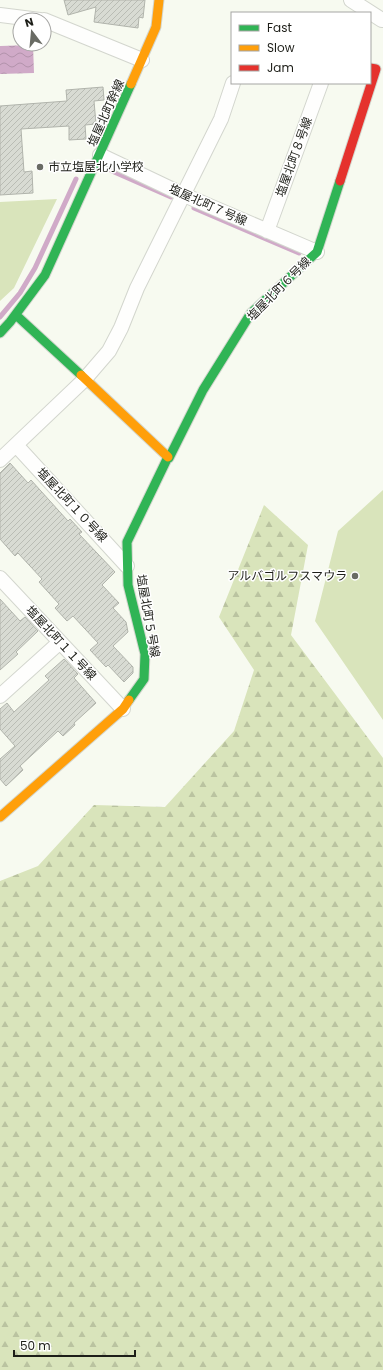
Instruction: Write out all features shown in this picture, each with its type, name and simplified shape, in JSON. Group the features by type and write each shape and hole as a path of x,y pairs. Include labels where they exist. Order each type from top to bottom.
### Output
{"street":[{"name":"塩屋北町幹線","path":"0,333 16,315 45,275 156,27 159,0"},
{"path":"351,0 370,12"},
{"path":"371,13 382,20"},
{"path":"0,15 12,16"},
{"path":"52,23 142,60"},
{"name":"塩屋北町６号線","path":"169,458 203,390 251,314 317,252 376,69 371,68"},
{"path":"0,460 84,380 109,351 121,328 137,288 221,119 233,84"},
{"name":"塩屋北町８号線","path":"267,230 321,84"},
{"name":"塩屋北町７号線","path":"100,155 184,195 317,252"},
{"path":"16,315 169,458"},
{"name":"塩屋北町１０号線","path":"16,445 127,566"},
{"name":"塩屋北町５号線","path":"0,817 123,709 144,679 145,654 128,585 127,542 169,458"},
{"name":"塩屋北町１１号線","path":"0,578 123,709"},
{"path":"0,696 60,642"}],"green space":[{"path":"57,199 14,288 0,301 0,202"},
{"name":"アルバゴルフスマウラ","path":"383,490 383,720 315,621 338,531"},
{"path":"264,505 308,545 291,635 383,758 383,1370 0,1370 0,881 38,866 94,805 165,807 234,731 254,670 219,617"}],"water":[{"path":"0,46 12,46 12,52 33,52 34,73 0,74"}],"building":[{"path":"64,0 145,0 143,18 139,17 138,28 94,22 96,7 68,15"},
{"path":"103,87 104,100 94,101 96,124 85,125 86,139 69,140 69,126 21,129 24,172 32,171 33,193 0,195 0,106 67,101 66,90"},
{"path":"10,463 28,483 31,480 68,521 70,519 82,532 79,534 115,572 102,585 119,603 113,608 126,622 128,632 113,646 133,667 133,673 124,682 108,665 106,667 90,650 98,643 73,616 67,621 55,608 59,604 39,582 42,579 18,553 15,556 0,539 0,473"},
{"path":"0,599 20,621 25,617 38,631 16,652 18,654 0,670"},
{"path":"64,659 78,674 74,678 96,703 74,723 75,725 63,736 58,731 20,766 23,770 6,786 0,779 0,759 15,746 0,729 0,709 7,703 14,712 49,680 45,676"}],"waterway":[{"path":"112,171 171,197"},
{"path":"0,317 20,293 35,268 76,179"},
{"path":"194,208 299,253"}],"traffic: fast":[{"path":"0,333 45,275 131,84"},
{"path":"169,458 203,390 251,313 317,252 340,181"},
{"path":"16,315 81,375"},
{"path":"129,700 144,679 145,654 128,585 127,542 168,457"}],"traffic: slow":[{"path":"131,84 156,27 159,0"},
{"path":"81,375 168,457"},
{"path":"0,817 123,709 129,700"}],"traffic: jam":[{"path":"340,181 376,69 371,68"}],"place":[{"name":"市立塩屋北小学校","path":"40,167"},
{"name":"アルバゴルフスマウラ","path":"355,576"}]}
